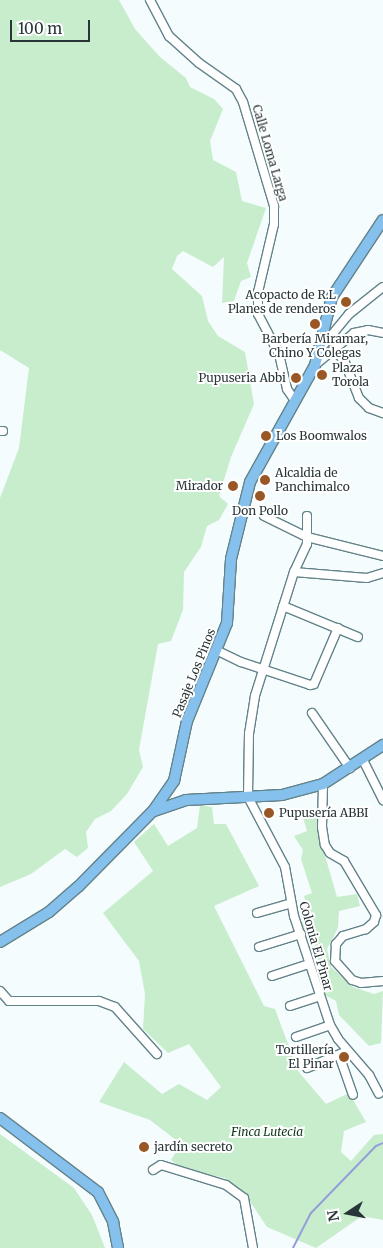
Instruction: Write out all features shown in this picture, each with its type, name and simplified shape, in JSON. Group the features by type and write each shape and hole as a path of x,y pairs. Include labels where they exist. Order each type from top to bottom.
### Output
{"main road":[{"name":"Pasaje Los Pinos","path":"0,942 56,908 153,811 174,782 187,721 218,651 230,611 231,559 246,493 252,477 315,365 320,348 327,335 332,297 383,220"},
{"path":"153,811 186,800 282,795 322,784 363,760 383,745"},
{"path":"174,782 178,794 186,800"},
{"path":"0,1118 98,1192 113,1222 118,1248"}],"street":[{"name":"Calle Loma Larga","path":"150,0 169,36 198,62 236,88 241,97 274,206 274,224 258,292 258,314 279,354 287,389 295,401"},
{"path":"327,335 354,309 383,286"},
{"path":"315,365 359,331 383,333"},
{"path":"335,350 344,360 359,398 369,408 383,413"},
{"path":"264,516 307,537 383,556"},
{"path":"248,797 249,733 263,670 307,537 307,516"},
{"path":"294,572 367,578 383,573"},
{"path":"283,606 358,637"},
{"path":"218,651 263,670 304,684 314,684 338,628"},
{"path":"312,713 350,768"},
{"path":"363,760 383,800"},
{"path":"322,784 325,845 330,854 344,861 376,915 374,922 366,929 342,936 336,944 335,961 352,980 361,983 383,980"},
{"name":"Colonia El Pinar","path":"248,797 286,867 291,903 318,997 330,1025 348,1052 370,1075 380,1094"},
{"path":"257,913 291,903"},
{"path":"259,947 301,934"},
{"path":"272,976 308,964"},
{"path":"0,991 10,1001 99,1000 120,1012 157,1054"},
{"path":"290,1006 318,997"},
{"path":"296,1037 330,1025"},
{"path":"307,1068 348,1052"},
{"path":"339,1055 353,1095"},
{"path":"153,1170 161,1165 232,1189 244,1198 254,1248"}],"green space":[{"path":"0,0 119,0 135,29 160,57 186,78 190,87 214,99 223,109 210,141 213,160 236,172 242,201 266,208 247,263 251,277 241,281 234,301 222,303 224,257 213,267 183,251 177,256 172,269 202,296 208,321 218,336 245,352 254,404 231,457 219,496 228,504 219,520 207,526 201,547 184,572 183,610 171,641 158,644 139,750 143,767 127,794 111,811 95,819 86,832 88,848 77,857 65,849 31,874 0,887 0,498 19,448 29,368 0,350"},
{"name":"Finca Lutecia","path":"200,805 212,807 214,824 226,824 259,886 214,906 264,1006 275,1009 298,1071 326,1104 349,1093 366,1122 344,1131 341,1152 351,1161 374,1135 383,1134 383,1220 362,1216 316,1248 267,1227 245,1194 225,1178 182,1169 171,1160 181,1144 150,1120 99,1102 124,1062 162,1094 179,1084 207,1100 221,1087 189,1044 168,1053 143,1029 145,994 139,961 103,913 153,871 134,842 154,824 168,846 197,828"},
{"path":"318,810 317,828 337,897 357,894 360,906 339,911 338,928 327,949 331,967 353,987 374,994 383,991 381,1043 369,1046 339,1015 336,1001 323,994 300,924 309,918 304,896 312,893 301,859 303,850 294,836 307,831 302,814"},
{"path":"0,1134 74,1188 92,1215 105,1248 0,1248"}],"waterway":[{"path":"293,1248 311,1213 376,1146 383,1143"}],"place":[{"name":"Acopacto de R.L Planes de renderos","path":"346,302"},
{"name":"Barbería Miramar, Chino Y Colegas","path":"315,324"},
{"name":"Plaza Torola","path":"322,375"},
{"name":"Pupuseria Abbi","path":"296,378"},
{"name":"Los Boomwalos","path":"266,436"},
{"name":"Alcaldia de Panchimalco","path":"265,480"},
{"name":"Mirador","path":"233,486"},
{"name":"Don Pollo","path":"260,496"},
{"name":"Pupusería ABBI","path":"269,813"},
{"name":"Tortillería El Pinar","path":"344,1057"},
{"name":"jardín secreto","path":"144,1147"}]}
